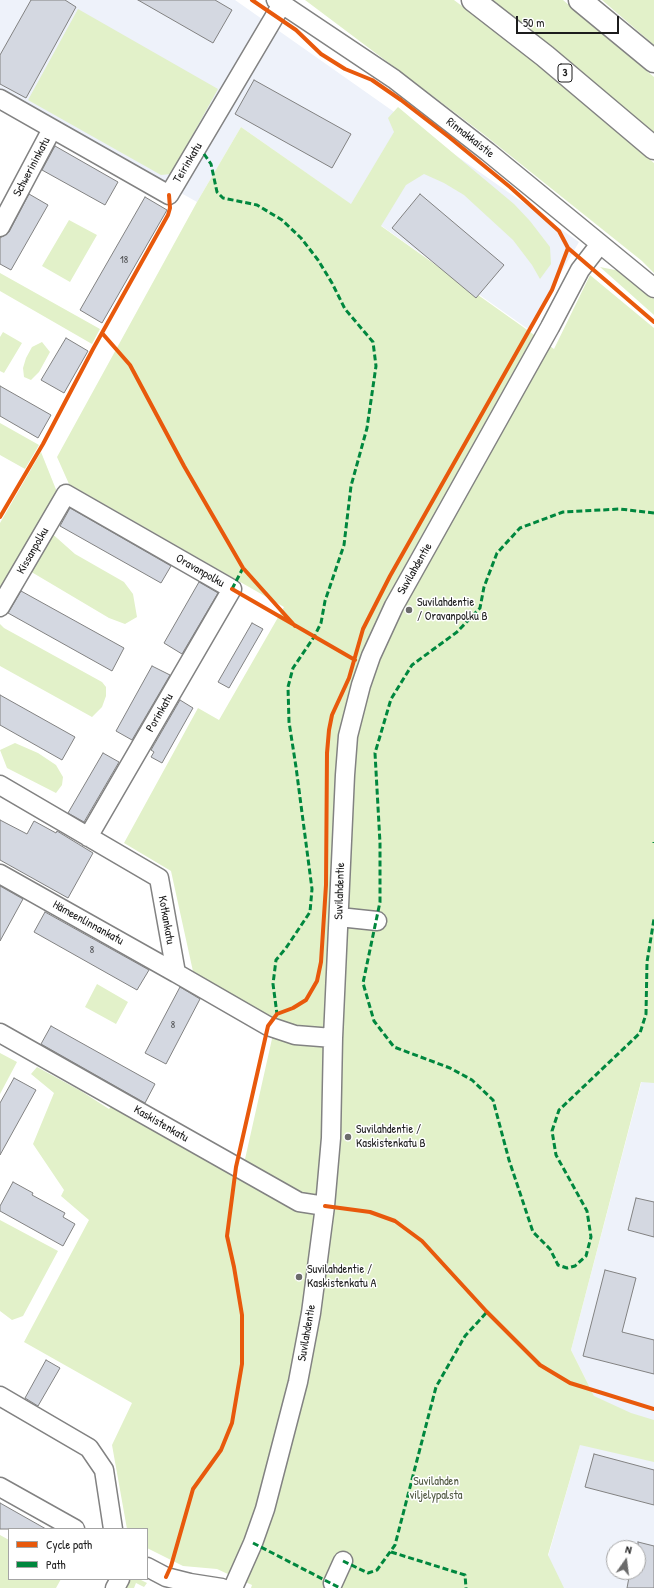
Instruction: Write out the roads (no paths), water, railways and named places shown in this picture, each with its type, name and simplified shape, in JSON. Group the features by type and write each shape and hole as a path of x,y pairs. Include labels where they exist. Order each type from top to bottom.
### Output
{"highway":[{"name":"3","path":"473,0 545,56 654,148"},
{"path":"580,0 654,61"}],"street":[{"name":"Teirinkatu","path":"0,99 169,195 279,2"},
{"name":"Rinnakkaistie","path":"279,2 394,79 488,152 654,288"},
{"name":"Schwerininkatu","path":"0,227 52,129"},
{"name":"Suvilahdentie","path":"233,1588 253,1543 265,1509 298,1382 310,1313 325,1206 332,1138 333,1038 348,736 361,685 371,656 394,606 550,327 580,270 600,244"},
{"name":"Oravanpolku","path":"66,494 232,590"},
{"name":"Kissanpolku","path":"0,607 66,494"},
{"name":"Porinkatu","path":"88,837 232,590"},
{"name":"Kotkankatu","path":"0,785 159,878 176,973"},
{"name":"Hämeenlinnankatu","path":"0,874 176,973"},
{"path":"339,917 376,921"},
{"path":"176,973 268,1026 295,1034 333,1038"},
{"name":"Kaskistenkatu","path":"0,1033 299,1202 325,1206"},
{"path":"0,1396 89,1448 104,1470 108,1507 113,1528"},
{"path":"0,1487 73,1528"},
{"path":"332,1583 343,1561"},
{"path":"148,1568 166,1577 190,1583 222,1588"}],"place":[{"name":"Suvilahdentie / Oravanpolku B","path":"409,610"},
{"name":"Suvilahdentie / Kaskistenkatu B","path":"348,1137"},
{"name":"Suvilahdentie / Kaskistenkatu A","path":"299,1277"}],"park label":[{"name":"Suvilahden viljelypalsta","path":"436,1489"}]}
